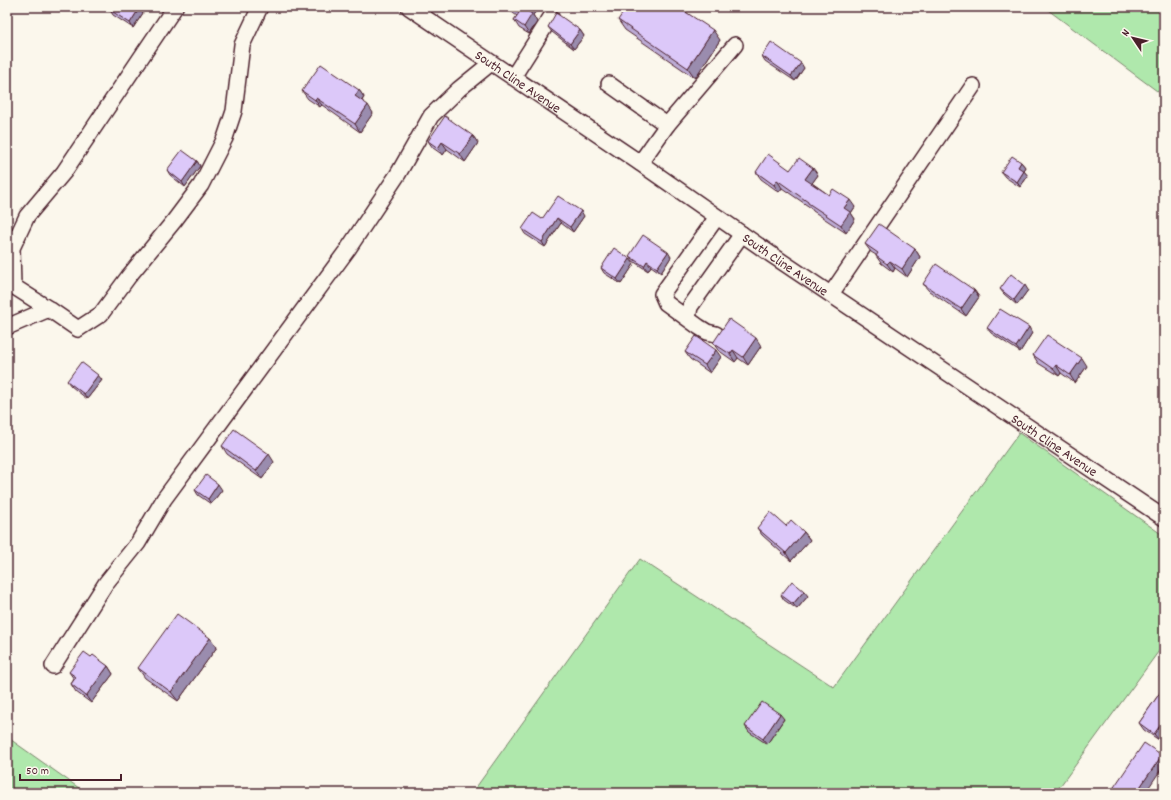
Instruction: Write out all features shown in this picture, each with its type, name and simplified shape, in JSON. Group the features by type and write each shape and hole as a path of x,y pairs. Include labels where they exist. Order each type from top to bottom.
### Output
{"street":[{"path":"175,7 64,172 27,216 12,248 13,286 78,329 101,314 201,185 226,138 234,111 242,45 260,7"},
{"name":"South Cline Avenue","path":"409,7 640,163 742,234 1164,518"},
{"path":"513,77 551,16"},
{"path":"640,163 667,125 735,45"},
{"path":"53,666 106,583 138,543 164,499 348,249 398,174 431,116 459,89 492,63"},
{"path":"609,84 667,125"},
{"path":"831,294 974,86"},
{"path":"716,334 707,332 666,304 662,294 717,217"},
{"path":"688,318 690,307 742,234"},
{"path":"7,328 49,309"}],"green space":[{"path":"1044,7 1164,7 1164,100 1161,94"},
{"path":"1019,433 1164,536 1164,644 1055,793 472,793 640,559 834,687"},
{"path":"7,737 86,793 7,793"}],"building":[{"path":"112,7 140,7 130,23 110,10"},
{"path":"510,7 528,7 526,10 532,14 524,27 514,20 519,13"},
{"path":"627,7 678,7 713,30 688,68 618,20"},
{"path":"556,13 580,30 570,44 548,27"},
{"path":"771,42 801,63 791,76 762,56"},
{"path":"321,64 359,90 355,96 368,105 355,124 316,98 315,100 302,91"},
{"path":"445,116 473,136 460,154 442,142 438,148 428,141"},
{"path":"182,150 197,161 182,182 167,170"},
{"path":"768,154 790,170 799,158 813,168 805,179 829,195 833,189 850,200 844,208 850,212 841,225 777,180 774,185 756,172"},
{"path":"1012,156 1021,162 1018,167 1024,171 1017,182 1001,172"},
{"path":"558,196 581,211 570,227 557,218 542,242 522,229 533,213 542,219"},
{"path":"879,224 915,249 902,269 890,261 887,264 876,256 878,253 865,244"},
{"path":"643,235 668,252 657,268 647,261 644,266 629,256"},
{"path":"614,248 630,259 617,279 601,268"},
{"path":"936,264 974,290 961,309 923,284"},
{"path":"1011,274 1025,285 1014,300 1000,289"},
{"path":"1000,309 1029,327 1016,347 987,328"},
{"path":"729,319 756,338 743,357 733,350 730,354 713,343"},
{"path":"1047,335 1082,358 1070,375 1056,365 1053,369 1033,355"},
{"path":"696,336 716,350 705,365 685,352"},
{"path":"81,362 98,375 84,394 67,381"},
{"path":"234,429 269,454 256,471 222,446"},
{"path":"206,475 218,484 208,499 195,490"},
{"path":"770,512 786,526 791,520 804,532 786,553 757,528"},
{"path":"792,581 804,591 793,604 781,595"},
{"path":"177,614 210,638 171,692 138,668"},
{"path":"84,652 91,657 93,655 108,666 86,696 71,684 76,677 69,672"},
{"path":"1164,687 1164,724 1162,723 1154,734 1139,723"},
{"path":"762,702 780,714 763,739 745,726"},
{"path":"1144,743 1162,755 1136,793 1110,793"}]}
